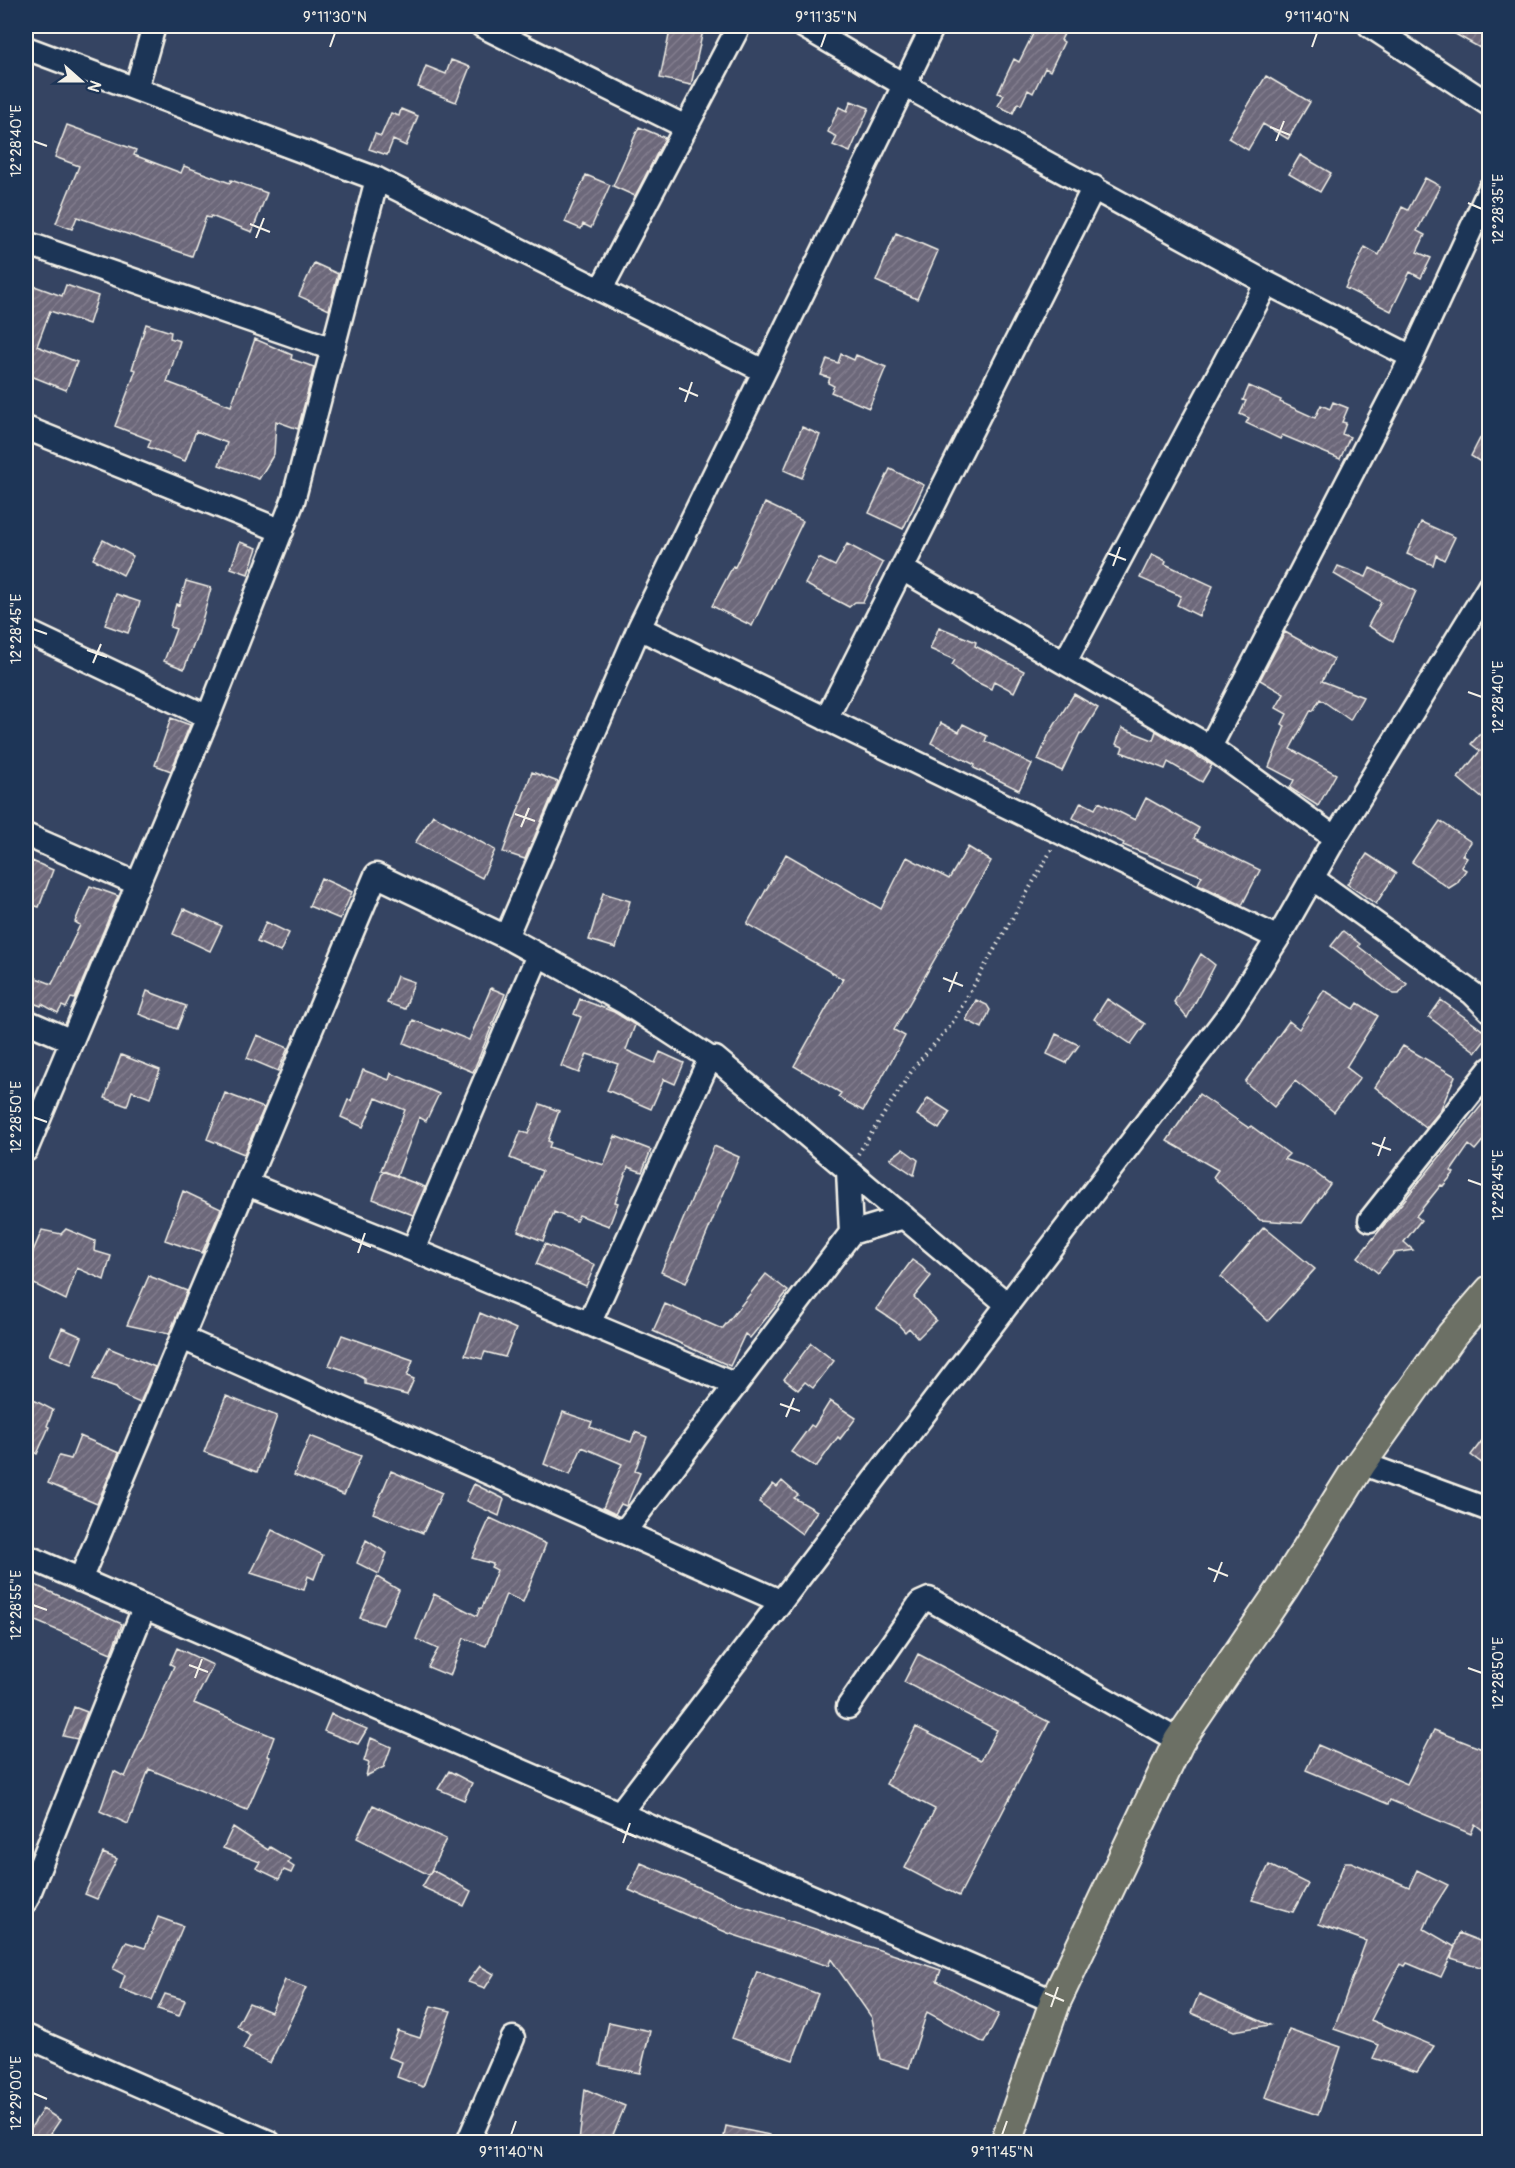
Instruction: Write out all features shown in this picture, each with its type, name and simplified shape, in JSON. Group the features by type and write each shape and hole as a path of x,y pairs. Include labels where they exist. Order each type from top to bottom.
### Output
{"main road":[{"path":"1006,2142 1055,2002 1179,1741 1283,1588 1361,1463 1452,1335 1490,1291"}],"street":[{"path":"136,89 154,26"},
{"path":"482,26 686,127"},
{"path":"601,289 739,26"},
{"path":"803,26 904,85 1267,283 1412,357"},
{"path":"506,937 639,628 933,26"},
{"path":"1370,26 1490,105"},
{"path":"26,48 377,179 764,371"},
{"path":"26,1150 208,717 293,501 377,179"},
{"path":"826,719 1094,187"},
{"path":"1210,747 1412,357 1490,188"},
{"path":"26,243 333,349"},
{"path":"1065,662 1267,283"},
{"path":"27,434 282,531"},
{"path":"902,569 1210,747 1335,838"},
{"path":"620,1813 1229,1014 1278,938 1335,838 1490,585"},
{"path":"639,628 1278,938"},
{"path":"26,631 208,717"},
{"path":"26,835 138,884"},
{"path":"80,1580 376,875 506,937 624,1002 710,1058 715,1058 1007,1304"},
{"path":"1312,878 1472,993 1490,1011"},
{"path":"414,1250 538,955"},
{"path":"26,1021 72,1041"},
{"path":"589,1324 710,1058"},
{"path":"1370,1220 1490,1069"},
{"path":"848,1170 850,1233"},
{"path":"247,1184 414,1250 736,1385"},
{"path":"624,1532 850,1233 904,1217"},
{"path":"182,1338 780,1601"},
{"path":"1361,1463 1490,1510"},
{"path":"26,1556 1055,2002"},
{"path":"848,1707 920,1603 929,1599 1179,1741"},
{"path":"26,1901 144,1608"},
{"path":"26,2036 269,2142"},
{"path":"468,2142 513,2038"}],"path":[{"path":"848,1170 915,1066 951,1025 1061,833"}],"building":[{"path":"671,26 704,26 691,85 660,78"},
{"path":"1037,26 1068,26 1061,40 1064,42 1050,71 1045,68 1033,93 1028,90 1021,105 1018,103 1013,113 998,106 1004,95 998,93 1014,59 1019,62"},
{"path":"1441,26 1490,26 1490,33 1480,48"},
{"path":"451,60 470,67 456,102 418,87 426,66 446,74"},
{"path":"1266,76 1310,102 1288,139 1263,124 1248,150 1228,138"},
{"path":"851,101 869,108 850,152 833,145 837,137 828,132 839,107 847,111"},
{"path":"401,109 418,116 406,146 393,140 387,155 369,149 375,134 381,136 391,113 399,116"},
{"path":"67,125 136,150 134,155 181,173 184,166 230,183 231,180 267,193 252,232 211,216 206,217 192,256 77,217 72,229 56,223 79,166 55,157"},
{"path":"639,127 665,138 635,196 613,186"},
{"path":"1300,155 1331,173 1320,192 1289,174"},
{"path":"586,175 610,185 591,228 583,224 581,229 565,222"},
{"path":"1425,178 1440,186 1417,231 1425,235 1417,252 1431,258 1421,278 1410,272 1391,311 1345,288 1365,247 1379,255 1402,207 1408,210"},
{"path":"896,233 938,251 917,299 876,281"},
{"path":"314,263 338,274 329,310 299,296"},
{"path":"26,283 62,296 66,285 98,296 89,324 50,311 37,346 77,362 66,390 26,374"},
{"path":"146,324 171,332 170,338 180,341 167,382 231,406 255,339 292,355 291,359 314,367 298,429 276,421 274,454 259,479 219,465 227,443 196,431 185,461 148,447 151,440 115,426 136,370 132,369"},
{"path":"841,354 854,360 856,355 886,367 869,408 831,392 834,386 828,383 830,378 821,375 827,359 838,363"},
{"path":"1249,386 1315,418 1321,405 1330,409 1333,402 1348,408 1342,422 1346,423 1342,434 1350,437 1340,459 1282,435 1280,439 1246,423 1249,418 1240,414"},
{"path":"1490,419 1490,468 1471,456"},
{"path":"802,427 820,435 802,478 784,470"},
{"path":"890,469 924,485 903,529 869,513"},
{"path":"765,503 803,521 752,626 712,606 733,566 735,567"},
{"path":"1421,522 1455,537 1444,560 1436,555 1433,565 1407,554"},
{"path":"103,540 133,556 123,575 93,559"},
{"path":"240,542 257,548 248,574 231,568"},
{"path":"847,544 883,563 863,602 855,602 849,607 805,584 819,558 835,566"},
{"path":"1152,554 1166,561 1165,564 1213,586 1199,616 1177,605 1181,596 1140,578"},
{"path":"1338,566 1366,577 1370,568 1416,591 1393,641 1368,626 1381,602 1334,574"},
{"path":"186,581 211,588 198,635 184,669 164,661 176,629 170,627 176,604 179,605"},
{"path":"116,594 140,602 128,633 105,625"},
{"path":"939,627 976,642 975,646 1024,671 1014,692 994,681 991,689 968,678 952,665 955,660 930,649"},
{"path":"1285,632 1334,659 1322,681 1363,697 1350,720 1320,699 1313,711 1311,710 1290,749 1336,774 1318,806 1290,788 1294,780 1269,767 1285,726 1282,724 1287,714 1276,708 1284,694 1260,680"},
{"path":"1074,694 1098,708 1082,734 1080,733 1062,771 1038,760 1049,734"},
{"path":"171,718 190,725 171,771 155,765"},
{"path":"941,723 959,732 963,724 987,736 985,741 1032,764 1019,790 931,743"},
{"path":"1490,723 1490,805 1458,778 1480,751 1471,744"},
{"path":"1122,728 1153,740 1156,731 1212,765 1202,782 1168,762 1165,769 1121,752 1123,747 1116,744"},
{"path":"532,772 558,782 525,859 503,852"},
{"path":"1146,798 1199,828 1194,838 1260,870 1242,905 1198,884 1202,876 1123,845 1124,843 1073,818 1081,802 1095,809 1099,802 1135,820"},
{"path":"433,815 495,850 482,878 415,843"},
{"path":"1440,821 1471,842 1462,855 1467,858 1461,867 1466,870 1457,883 1449,888 1412,862"},
{"path":"968,847 991,861 894,1030 905,1036 863,1111 838,1097 841,1093 794,1066 843,979 747,924 786,854 881,909 907,857 949,879"},
{"path":"1367,854 1396,873 1376,904 1347,884"},
{"path":"32,861 53,870 39,907 26,903 26,875"},
{"path":"321,878 352,892 340,919 309,906"},
{"path":"90,886 118,896 75,999 71,998 66,1008 62,1006 58,1013 42,1004 41,1006 28,1001 31,992 26,989 26,974 52,984 80,925 75,922"},
{"path":"603,893 630,901 616,948 589,940"},
{"path":"184,909 222,926 210,951 173,934"},
{"path":"266,922 289,933 280,952 257,942"},
{"path":"1343,931 1360,944 1358,946 1407,984 1399,994 1393,994 1331,946"},
{"path":"1201,954 1215,965 1187,1018 1174,1002"},
{"path":"397,976 414,982 405,1009 387,1003"},
{"path":"491,988 505,994 473,1072 404,1043 413,1020 469,1040"},
{"path":"1324,990 1354,1009 1358,1003 1378,1016 1346,1067 1360,1078 1334,1112 1295,1081 1274,1107 1245,1082 1289,1021 1299,1029"},
{"path":"147,991 186,1006 177,1029 139,1014"},
{"path":"580,999 614,1012 635,1025 626,1050 655,1063 660,1052 684,1063 675,1084 664,1079 651,1109 607,1090 618,1064 587,1054 579,1073 561,1066 581,1017 574,1014"},
{"path":"1107,999 1145,1024 1131,1044 1094,1019"},
{"path":"976,1000 987,1005 990,1010 982,1028 966,1020"},
{"path":"1441,1000 1489,1035 1476,1052 1429,1017"},
{"path":"1056,1034 1079,1045 1066,1063 1047,1054"},
{"path":"257,1035 288,1048 278,1071 247,1058"},
{"path":"1403,1046 1455,1076 1440,1111 1426,1128 1375,1087"},
{"path":"121,1055 160,1070 150,1098 132,1091 127,1106 105,1098"},
{"path":"363,1070 389,1080 391,1073 439,1094 426,1121 419,1117 397,1176 381,1170 405,1110 376,1098 363,1127 341,1117 348,1100 351,1101"},
{"path":"225,1093 264,1108 244,1154 207,1139"},
{"path":"1199,1094 1249,1128 1251,1126 1289,1154 1284,1159 1307,1167 1330,1184 1302,1223 1260,1220 1213,1177 1218,1170 1167,1141"},
{"path":"1490,1095 1490,1132 1475,1150 1469,1145 1451,1171 1454,1173 1416,1216 1421,1220 1404,1242 1413,1250 1394,1253 1378,1273 1358,1257"},
{"path":"928,1098 950,1112 939,1129 917,1115"},
{"path":"540,1104 559,1111 548,1141 551,1142 549,1147 604,1165 615,1136 651,1150 642,1172 628,1167 609,1226 579,1215 576,1221 554,1212 543,1241 518,1231 542,1171 510,1158 521,1131 528,1134"},
{"path":"714,1146 739,1157 686,1283 661,1272"},
{"path":"903,1149 918,1160 914,1175 890,1159"},
{"path":"383,1171 425,1187 413,1215 373,1199"},
{"path":"183,1191 221,1209 202,1253 165,1240"},
{"path":"1264,1227 1315,1269 1268,1321 1221,1277"},
{"path":"66,1229 95,1241 94,1251 111,1256 104,1280 77,1268 66,1300 26,1280 26,1268 42,1230 61,1234"},
{"path":"545,1244 595,1265 586,1286 536,1264"},
{"path":"912,1260 931,1276 914,1297 936,1320 918,1338 909,1328 905,1332 896,1322 876,1309"},
{"path":"766,1274 788,1291 750,1338 745,1334 730,1366 653,1331 665,1304 722,1329"},
{"path":"149,1276 187,1291 169,1334 127,1325"},
{"path":"480,1313 516,1329 505,1357 485,1352 482,1359 465,1355"},
{"path":"62,1328 82,1337 71,1364 50,1355"},
{"path":"342,1335 413,1360 407,1376 414,1379 407,1395 365,1384 365,1379 356,1374 329,1365"},
{"path":"811,1343 834,1361 813,1388 805,1382 798,1390 784,1379"},
{"path":"109,1348 155,1367 140,1403 124,1396 116,1387 93,1379"},
{"path":"26,1396 53,1410 47,1426 49,1427 37,1454 26,1448"},
{"path":"226,1396 277,1416 257,1472 204,1452"},
{"path":"830,1401 856,1418 840,1439 838,1437 816,1467 791,1452 811,1425 814,1427"},
{"path":"563,1412 592,1422 590,1427 631,1442 635,1432 647,1437 635,1471 640,1473 626,1506 621,1504 615,1514 603,1508 622,1464 582,1447 570,1475 544,1464"},
{"path":"1490,1430 1490,1469 1471,1455"},
{"path":"80,1436 119,1453 97,1504 48,1483 59,1456 71,1459"},
{"path":"310,1436 361,1456 344,1495 294,1475"},
{"path":"391,1471 442,1493 423,1533 373,1513"},
{"path":"782,1481 798,1495 794,1498 817,1511 802,1534 759,1502 773,1484 777,1487"},
{"path":"474,1484 504,1499 499,1516 466,1501"},
{"path":"490,1518 546,1544 523,1602 506,1594 486,1646 464,1638 450,1676 428,1667 438,1649 416,1639 434,1594 477,1616 482,1608 497,1570 491,1567 493,1564 472,1558"},
{"path":"272,1530 323,1555 314,1579 308,1576 304,1590 251,1573"},
{"path":"366,1540 387,1553 379,1574 357,1563"},
{"path":"377,1577 399,1590 383,1625 360,1618"},
{"path":"26,1581 122,1624 111,1653 26,1617"},
{"path":"177,1648 213,1665 194,1703 274,1737 267,1756 270,1757 247,1810 149,1769 128,1824 100,1811 114,1771 125,1777 174,1666 170,1664"},
{"path":"918,1654 1049,1722 959,1896 905,1868 935,1809 886,1784 916,1727 981,1760 997,1730 904,1682"},
{"path":"74,1707 87,1712 77,1739 63,1736"},
{"path":"331,1714 367,1729 358,1744 324,1731"},
{"path":"1434,1730 1490,1752 1490,1836 1475,1824 1471,1834 1390,1800 1388,1804 1306,1770 1318,1745 1407,1784"},
{"path":"371,1738 391,1747 384,1767 366,1776 369,1763 364,1761"},
{"path":"449,1771 472,1783 464,1800 438,1789"},
{"path":"373,1805 446,1839 429,1875 357,1838"},
{"path":"233,1827 268,1850 270,1847 290,1859 288,1863 294,1867 291,1873 284,1870 279,1879 256,1868 260,1862 223,1848"},
{"path":"103,1853 117,1859 97,1899 85,1894"},
{"path":"1345,1862 1351,1862 1409,1887 1417,1870 1448,1885 1424,1929 1455,1947 1441,1977 1407,1963 1405,1966 1400,1964 1371,2020 1434,2046 1417,2072 1373,2058 1379,2045 1334,2029 1366,1941 1319,1924"},
{"path":"641,1863 738,1904 941,1970 937,1981 999,2014 984,2043 927,2012 909,2068 880,2059 872,2018 831,1959 828,1966 728,1933 629,1890"},
{"path":"1269,1865 1308,1884 1293,1912 1252,1900"},
{"path":"432,1870 471,1891 464,1906 422,1887"},
{"path":"158,1917 183,1926 152,2000 120,1989 125,1975 113,1969 126,1942 145,1948"},
{"path":"1459,1933 1490,1945 1490,1970 1451,1958"},
{"path":"480,1966 494,1974 485,1988 468,1982"},
{"path":"757,1971 818,1994 793,2060 732,2038"},
{"path":"285,1980 306,1988 270,2063 243,2049 250,2035 237,2026 249,2003 271,2012"},
{"path":"165,1994 185,2000 179,2016 158,2009"},
{"path":"1199,1994 1270,2025 1234,2031 1191,2013"},
{"path":"431,2006 451,2011 423,2087 397,2077 402,2062 388,2057 398,2031 420,2038"},
{"path":"609,2022 650,2031 640,2073 600,2065"},
{"path":"1289,2029 1341,2047 1318,2115 1265,2097"},
{"path":"585,2089 625,2106 610,2142 579,2142"},
{"path":"43,2109 60,2120 45,2142 26,2142 26,2135"},
{"path":"726,2126 770,2135 769,2142 723,2142"}]}
